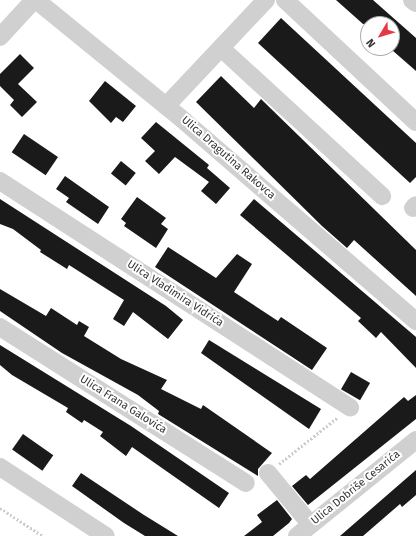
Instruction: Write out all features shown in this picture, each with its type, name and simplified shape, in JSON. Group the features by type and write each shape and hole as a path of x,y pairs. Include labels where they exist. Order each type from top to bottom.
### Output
{"street":[{"path":"0,37 35,0"},
{"name":"Ulica Dragutina Rakovca","path":"35,0 166,106 416,321"},
{"path":"166,106 266,0"},
{"path":"285,0 416,122"},
{"path":"412,0 416,3"},
{"path":"221,48 382,196"},
{"name":"Ulica Vladimira Vidrića","path":"0,181 350,407"},
{"name":"Ulica Frana Galovića","path":"0,327 246,483"},
{"name":"Ulica Dobriše Cesarića","path":"297,536 416,440"},
{"path":"0,467 106,536"},
{"path":"268,473 311,525"}],"path":[{"path":"268,473 350,407"},
{"path":"0,508 43,536"}],"building":[{"path":"336,0 373,0 391,16 360,16 360,21"},
{"path":"281,18 416,143 416,177 410,183 258,43"},
{"path":"400,24 416,38 416,71 399,56"},
{"path":"20,54 34,68 18,84 37,102 22,117 10,105 14,100 0,86 0,74"},
{"path":"221,76 254,108 261,99 416,250 416,296 354,240 347,248 322,226 196,102"},
{"path":"105,81 136,106 123,122 116,117 111,123 89,101"},
{"path":"156,122 209,165 207,168 230,188 216,204 201,191 209,182 175,157 159,174 145,161 155,151 141,138"},
{"path":"24,134 58,157 46,175 12,152"},
{"path":"121,161 136,173 126,185 111,173"},
{"path":"65,176 109,207 98,224 66,202 69,198 56,189"},
{"path":"137,197 166,218 161,224 168,229 156,248 124,226 126,223 121,219"},
{"path":"0,199 166,306 183,320 168,339 133,312 124,326 113,319 124,300 69,265 67,269 40,252 41,250 13,229 0,224"},
{"path":"254,199 416,337 416,368 381,332 376,338 358,321 361,318 240,215"},
{"path":"168,247 216,278 237,254 252,264 234,292 278,321 281,317 327,348 312,370 155,267"},
{"path":"0,289 46,316 51,308 77,325 79,321 89,327 84,336 121,359 167,380 161,389 201,409 203,405 272,453 258,469 258,476 158,414 159,411 138,395 62,353 0,311"},
{"path":"209,340 321,409 309,429 201,353"},
{"path":"0,345 131,426 229,493 219,508 132,447 126,456 100,436 103,432 84,420 82,423 66,412 68,408 12,375 0,365"},
{"path":"351,372 370,383 360,400 341,389"},
{"path":"416,395 416,419 308,505 292,486 306,475 310,479 404,397 408,401"},
{"path":"23,434 53,455 42,471 12,450"},
{"path":"416,470 416,495 402,507 400,504 363,536 340,536"},
{"path":"81,473 178,536 145,536 124,523 72,486"},
{"path":"277,500 292,519 289,523 273,536 244,536 262,522 257,515"}]}
